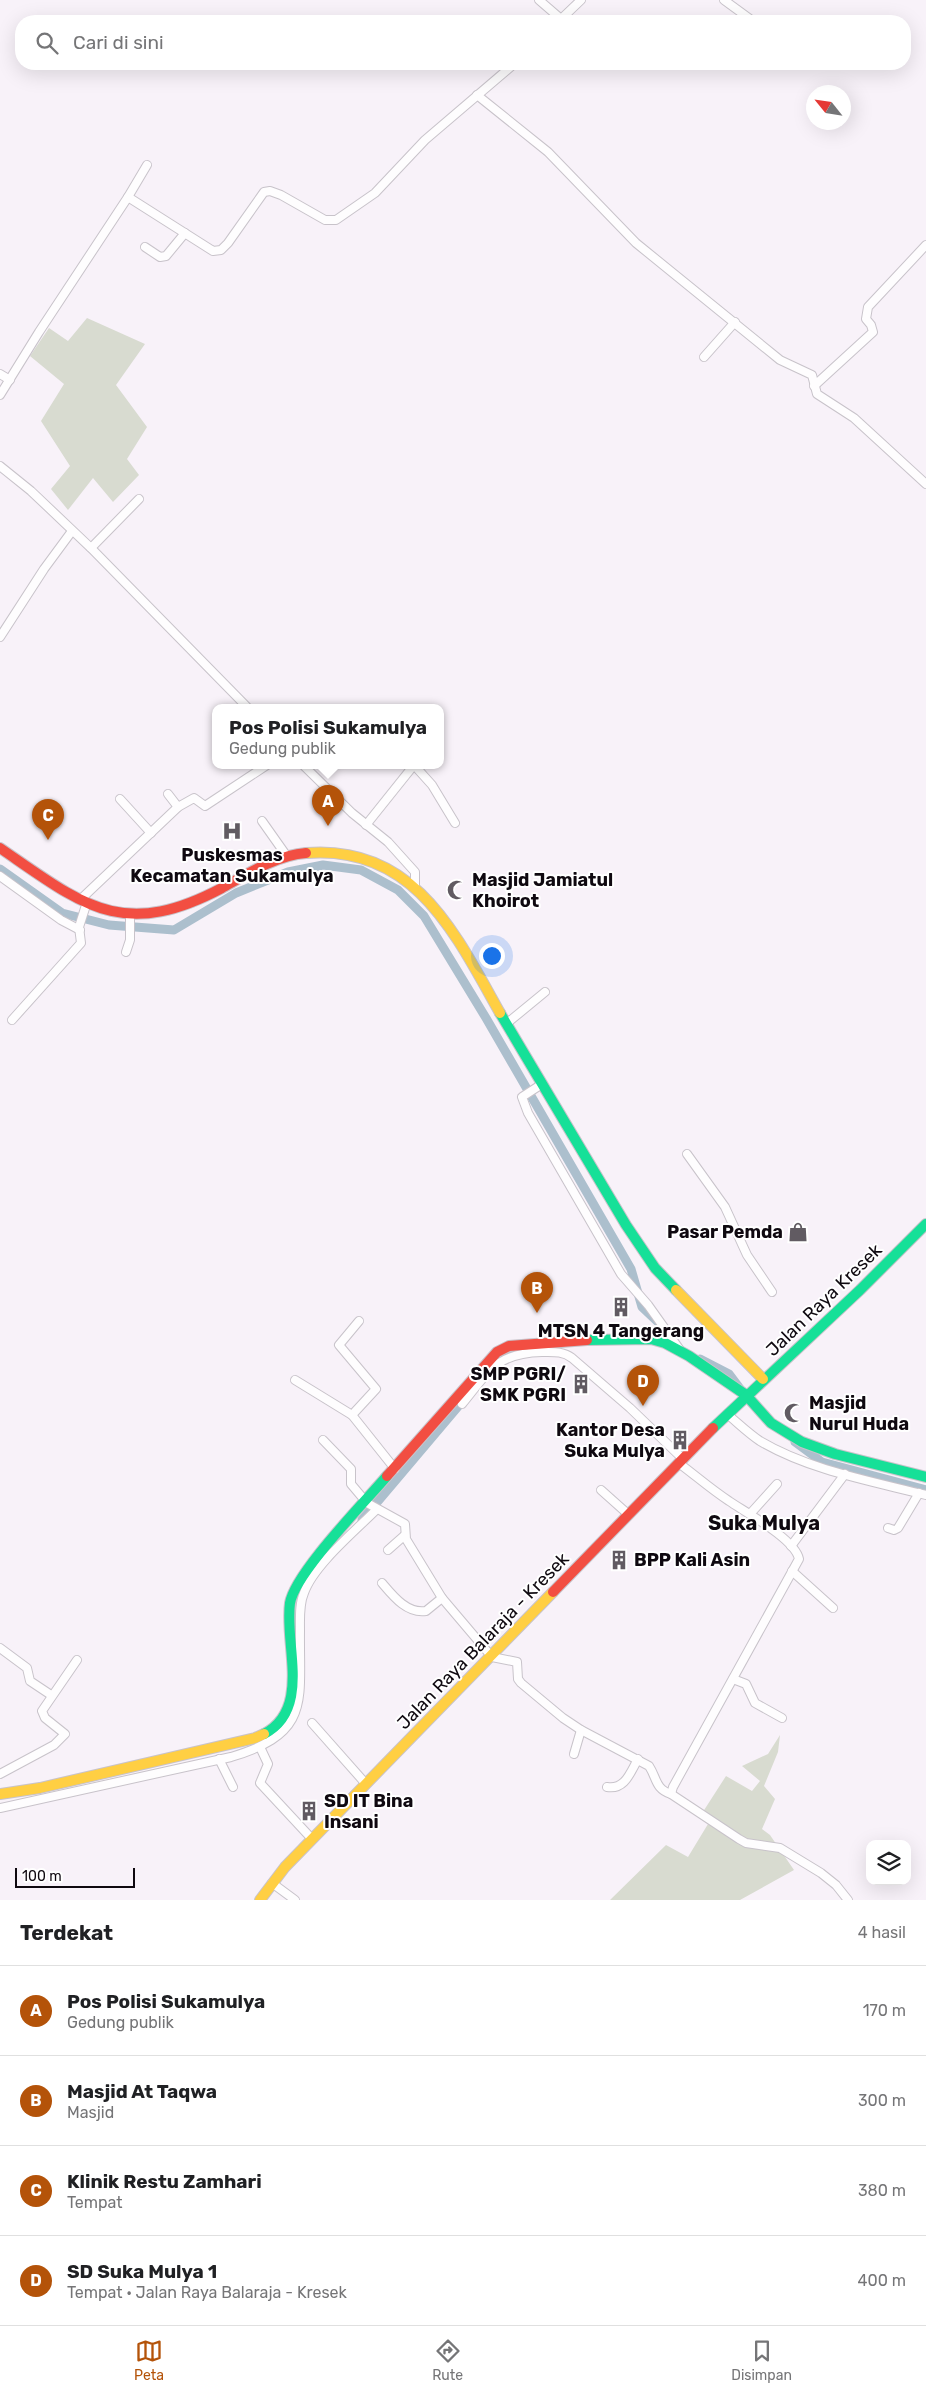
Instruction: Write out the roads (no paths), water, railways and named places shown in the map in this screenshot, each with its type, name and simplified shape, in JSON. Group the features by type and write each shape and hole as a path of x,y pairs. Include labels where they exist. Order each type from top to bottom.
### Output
{"street":[{"path":"539,0 555,15"},
{"path":"565,15 581,0"},
{"path":"724,0 745,15"},
{"path":"128,197 213,251 221,250 264,192 270,191 318,218 336,220 374,193 425,140 507,70"},
{"path":"477,95 548,152 636,243 780,360 812,375 814,390 821,398 854,418 926,484"},
{"path":"0,395 147,165"},
{"path":"145,247 160,257 166,256 185,233"},
{"path":"814,386 854,348 870,336 872,325 866,319 868,307 926,245"},
{"path":"704,357 735,322"},
{"path":"0,374 10,380"},
{"path":"0,466 31,490 91,548 244,704"},
{"path":"91,548 140,499"},
{"path":"0,637 44,569 72,531"},
{"path":"12,1020 78,948 82,939 80,928 84,900 150,832 178,807 194,798 205,806 261,769"},
{"path":"307,769 366,825 388,842 415,872 415,886"},
{"path":"366,825 411,769"},
{"path":"418,769 432,785 455,823"},
{"path":"168,794 178,807"},
{"path":"120,799 150,832"},
{"path":"262,821 286,855"},
{"path":"0,848 84,900 130,918 183,906 255,868 286,855 318,850 345,852 379,865 415,886 457,940 626,1225 655,1268 763,1380"},
{"path":"0,876 61,920 80,928"},
{"path":"126,952 130,935 130,918"},
{"path":"506,1024 546,992"},
{"path":"542,1084 527,1092 521,1098 528,1112 621,1274 659,1319 681,1352"},
{"path":"688,1154 725,1207 747,1255 772,1292"},
{"name":"Jalan Raya Kresek","path":"730,1411 860,1290 926,1224"},
{"path":"352,1416 376,1389 339,1345 359,1321"},
{"path":"0,1794 218,1760 260,1747 282,1734 294,1719 296,1711 302,1669 301,1610 304,1590 372,1506 395,1469 485,1364 497,1352 509,1346 607,1339 644,1339 664,1343 681,1352 745,1396 771,1423 785,1433 817,1448 849,1468 923,1494 898,1528 894,1530 888,1528"},
{"path":"462,1404 496,1364 507,1357 527,1353 564,1354 572,1358 630,1408 682,1462 728,1500 762,1521 791,1546 799,1559 673,1787 671,1794"},
{"path":"295,1380 352,1416 395,1469"},
{"path":"730,1411 759,1440 789,1455 849,1468 926,1477"},
{"name":"Jalan Raya Balaraja - Kresek","path":"260,1900 272,1882 312,1839 492,1657 730,1411"},
{"path":"323,1440 351,1469 351,1484 372,1506 404,1523 405,1535 442,1598 492,1657 516,1661 521,1683 581,1730 650,1766 657,1784 671,1794 746,1843 780,1848 821,1873 836,1885 848,1900"},
{"path":"791,1546 849,1468"},
{"path":"750,1514 777,1484"},
{"path":"601,1490 628,1515"},
{"path":"0,1808 255,1738 276,1727 288,1709 290,1700 292,1648 290,1605 296,1586 303,1573 372,1506"},
{"path":"388,1550 405,1535"},
{"path":"792,1571 833,1608"},
{"path":"382,1583 403,1604 416,1611 426,1611 442,1598"},
{"path":"0,1648 27,1668 30,1681 51,1695"},
{"path":"0,1774 54,1745 65,1734 43,1715 42,1709 77,1660"},
{"path":"733,1679 746,1684 755,1703 782,1718"},
{"path":"312,1723 366,1784"},
{"path":"574,1754 581,1730"},
{"path":"260,1747 268,1764 260,1783 312,1839"},
{"path":"607,1788 615,1788 623,1784 638,1759"},
{"path":"218,1760 233,1788"},
{"path":"272,1882 295,1900"}],"waterway":[{"path":"0,869 62,913 109,925 174,930 236,893 288,872 323,865 361,870 398,890 424,916 486,1018 631,1269 642,1307 660,1324"},
{"path":"491,1368 501,1356 529,1349"},
{"path":"700,1359 729,1374 741,1390"},
{"path":"362,1520 466,1397"},
{"path":"795,1442 822,1462 926,1490"}],"place":[{"name":"Pos Polisi Sukamulya","path":"328,826"},
{"name":"Puskesmas Kecamatan Sukamulya","path":"232,831"},
{"name":"Klinik Restu Zamhari","path":"48,840"},
{"name":"Masjid Jamiatul Khoirot","path":"457,890"},
{"name":"Pasar Pemda","path":"798,1232"},
{"name":"MTSN 4 Tangerang","path":"621,1307"},
{"name":"Masjid At Taqwa","path":"537,1313"},
{"name":"SMP PGRI/ SMK PGRI","path":"581,1384"},
{"name":"SD Suka Mulya 1","path":"643,1406"},
{"name":"Masjid Nurul Huda","path":"794,1413"},
{"name":"Kantor Desa Suka Mulya","path":"680,1440"},
{"name":"BPP Kali Asin","path":"619,1560"},
{"name":"SD IT Bina Insani","path":"309,1811"}],"district":[{"name":"Suka Mulya","path":"764,1523"}]}
